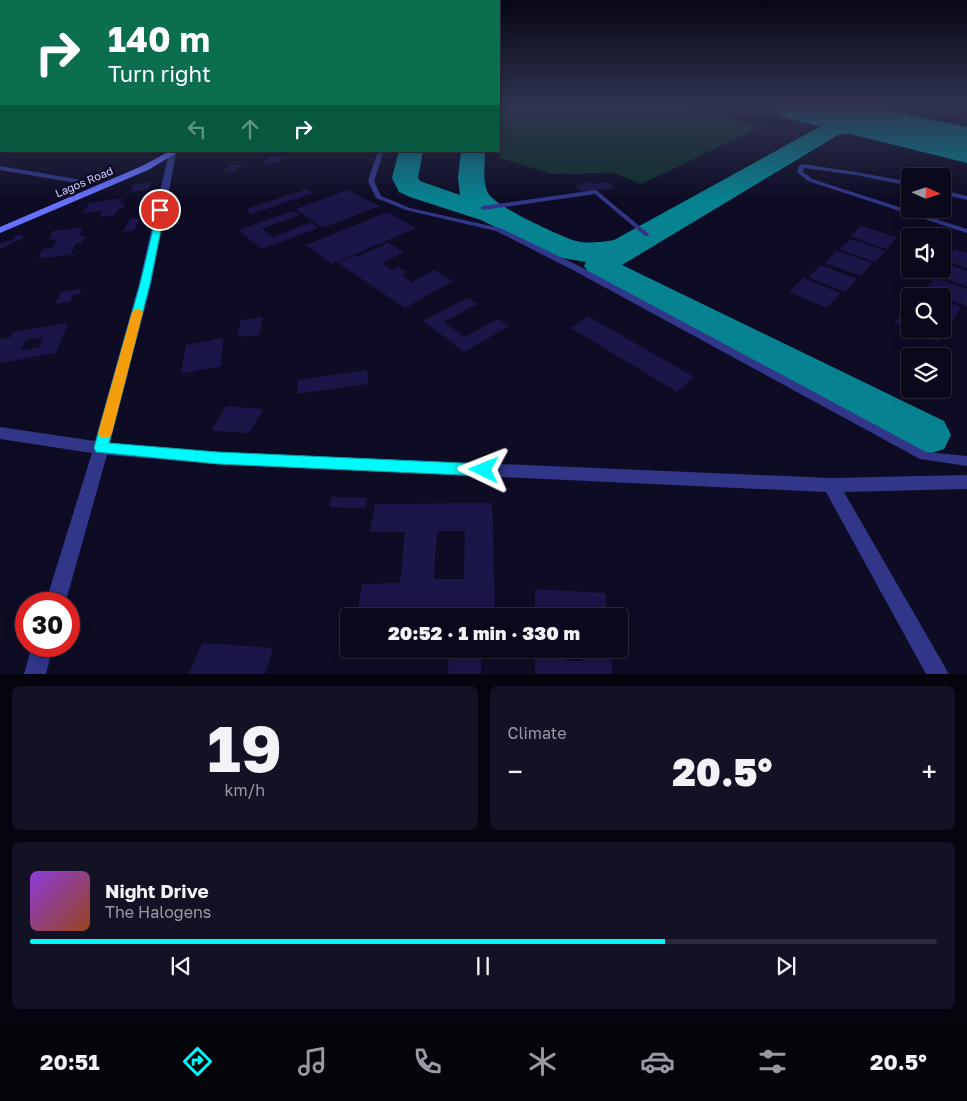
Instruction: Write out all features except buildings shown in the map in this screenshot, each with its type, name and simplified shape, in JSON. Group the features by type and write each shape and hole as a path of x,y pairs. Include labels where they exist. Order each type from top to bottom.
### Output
{"main road":[{"name":"Lagos Road","path":"0,223 171,152"},
{"name":"Lagos Road","path":"0,230 133,173 171,152"}],"street":[{"path":"59,592 101,448 145,284 171,152"},
{"path":"0,168 82,182"},
{"path":"0,434 101,448 228,458 831,485 967,482"},
{"path":"831,485 938,674"},
{"path":"35,674 40,657"}],"lane":[{"path":"381,152 371,181 378,197 408,209 498,229 576,268 924,456 967,461"},
{"path":"901,182 802,166 800,172 810,180 901,210"},
{"path":"484,208 596,192 647,235"},
{"path":"951,194 967,198"},
{"path":"927,218 967,231"}],"green space":[{"path":"500,137 739,137 641,184 614,173 552,174 499,158"}],"taxiway":[{"path":"623,249 817,137"},
{"path":"411,152 405,178 409,186 492,214"},
{"path":"473,152 471,178 474,194 492,214"},
{"path":"492,214 569,250 595,253 623,249"},
{"path":"623,249 605,261 601,266 604,270 926,435"}],"runway":[{"path":"935,137 967,145"}],"slow traffic":[{"path":"105,433 138,312"}],"route":[{"path":"160,210 145,284 101,448 218,458 484,470"}]}
